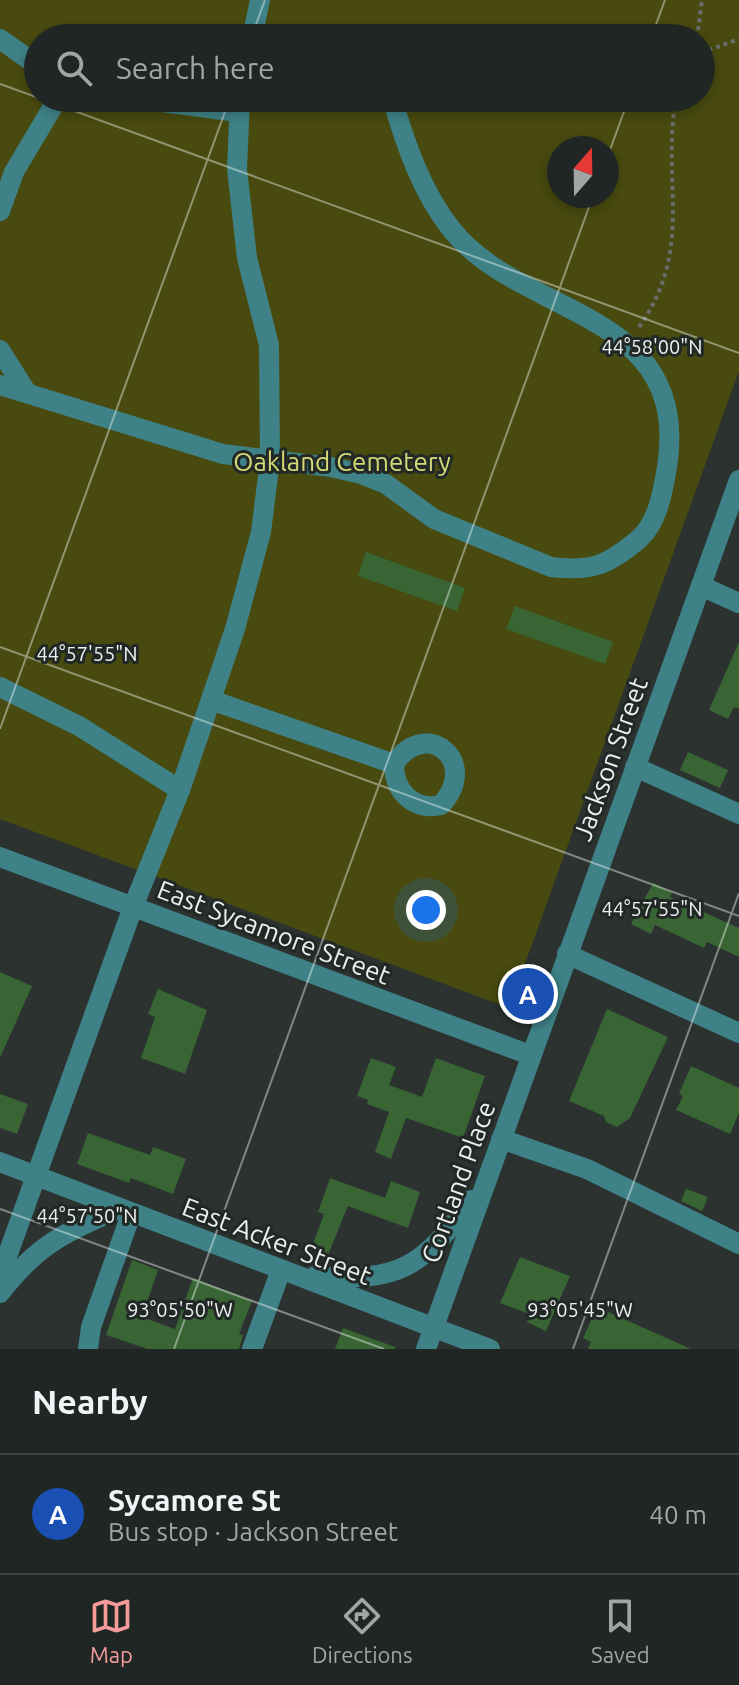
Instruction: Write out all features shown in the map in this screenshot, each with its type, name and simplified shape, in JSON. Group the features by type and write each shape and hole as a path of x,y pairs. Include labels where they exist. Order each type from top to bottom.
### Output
{"street":[{"path":"255,24 260,0"},
{"path":"0,39 24,56"},
{"path":"0,211 14,172 50,112"},
{"path":"0,1276 133,907 180,790 235,629 261,532 270,460 269,345 247,258 237,169 239,112"},
{"path":"0,385 223,454 361,474 386,484 434,519 551,567 568,569 611,562 646,533 663,497 670,452 665,406 651,374 627,344 597,321 496,271 467,247 450,229 428,190 405,143 396,112"},
{"path":"0,350 27,393"},
{"name":"Jackson Street","path":"530,1055 739,480"},
{"path":"701,586 739,603"},
{"path":"0,687 79,726 180,790"},
{"path":"211,700 394,764"},
{"path":"635,767 739,814"},
{"name":"East Sycamore Street","path":"0,857 530,1055"},
{"path":"567,954 739,1033"},
{"name":"Cortland Place","path":"426,1349 530,1055"},
{"path":"501,1139 587,1169 739,1244"},
{"name":"East Acker Street","path":"0,1162 490,1349"},
{"path":"252,1349 287,1272 349,1278 395,1273 431,1253 485,1181"},
{"path":"0,1293 26,1260 59,1235 125,1212"},
{"path":"88,1349 91,1327 125,1212"}],"path":[{"path":"699,24 702,0"},
{"path":"715,48 739,39"},
{"path":"627,344 652,309 667,272 675,230 674,112"}],"green space":[{"name":"Oakland Cemetery","path":"0,0 739,0 739,371 509,1008 0,819"}],"building":[{"path":"366,552 465,588 457,611 358,576"},
{"path":"515,606 613,642 605,664 506,629"},
{"path":"739,642 739,709 734,707 728,719 709,710"},
{"path":"688,752 728,770 720,788 680,770"},
{"path":"653,883 672,893 670,897 739,928 739,957 707,942 704,948 655,925 651,934 631,924"},
{"path":"0,972 32,986 0,1058"},
{"path":"158,989 207,1010 185,1074 141,1058 155,1017 148,1014"},
{"path":"607,1009 668,1037 630,1118 617,1127 606,1122 604,1116 569,1101"},
{"path":"371,1058 396,1067 389,1085 422,1097 436,1058 485,1076 463,1138 406,1118 391,1159 375,1152 389,1112 367,1104 368,1100 357,1096"},
{"path":"691,1066 739,1088 739,1113 730,1134 676,1110"},
{"path":"0,1094 28,1104 17,1134 0,1128"},
{"path":"88,1133 150,1155 153,1147 186,1159 173,1194 131,1178 129,1183 77,1164"},
{"path":"330,1178 385,1198 391,1181 420,1192 408,1228 348,1206 328,1255 311,1249 324,1214 318,1212"},
{"path":"686,1189 708,1197 702,1211 681,1201"},
{"path":"520,1257 570,1276 546,1331 527,1322 530,1314 500,1303"},
{"path":"132,1260 158,1270 142,1317 175,1329 193,1278 252,1301 239,1334 243,1335 239,1349 148,1349 106,1335"},
{"path":"597,1307 691,1349 588,1349 591,1342 583,1338"},
{"path":"343,1328 395,1347 395,1349 335,1349"}],"place":[{"name":"Sycamore St","path":"528,994"}]}
